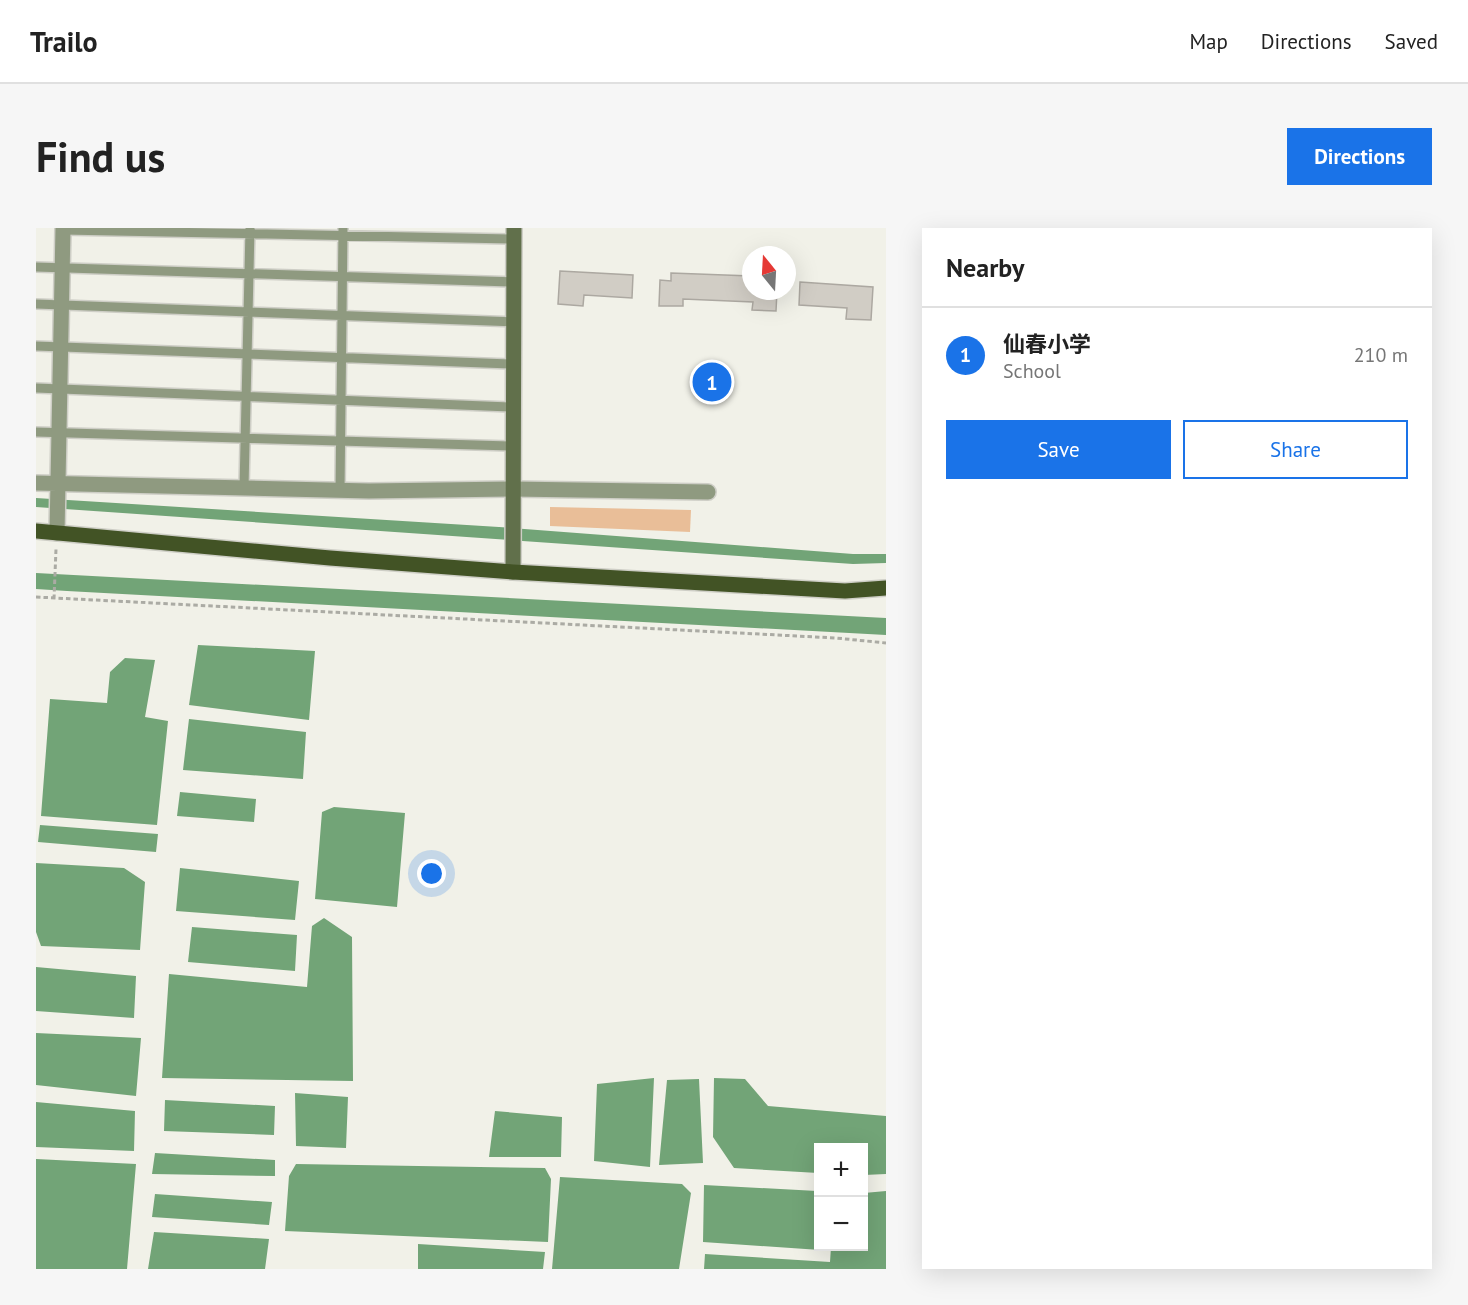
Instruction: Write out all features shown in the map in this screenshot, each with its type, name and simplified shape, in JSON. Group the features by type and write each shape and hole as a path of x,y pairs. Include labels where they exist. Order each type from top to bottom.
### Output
{"main road":[{"path":"36,531 513,572 845,591 886,588"}],"street":[{"path":"57,533 63,229"},
{"path":"513,572 514,233"},
{"path":"36,483 340,490 513,489 708,492"}],"lane":[{"path":"63,229 514,233"},
{"path":"244,488 250,231"},
{"path":"340,490 343,232"},
{"path":"36,267 514,282"},
{"path":"36,304 514,322"},
{"path":"36,346 513,364"},
{"path":"36,388 513,407"},
{"path":"36,432 512,446"}],"path":[{"path":"54,599 57,533"},
{"path":"36,597 310,610 886,643"}],"shaded area":[{"path":"36,498 499,527 853,554 886,554 886,563 853,564 36,507"},
{"path":"550,507 691,510 690,532 550,526"},
{"path":"36,573 886,618 886,635 36,589"},
{"path":"198,645 315,651 309,720 189,705"},
{"path":"125,658 155,660 145,717 168,721 157,825 41,816 50,699 107,703 110,672"},
{"path":"189,719 306,732 303,779 183,770"},
{"path":"180,792 256,799 254,822 177,816"},
{"path":"334,807 405,813 397,907 315,899 322,812"},
{"path":"40,825 158,834 156,852 38,842"},
{"path":"36,863 124,868 145,882 140,950 41,946 36,932"},
{"path":"180,868 299,881 295,920 176,911"},
{"path":"324,918 352,937 353,1081 162,1078 169,974 307,987 312,926"},
{"path":"192,927 297,935 295,971 188,962"},
{"path":"36,967 136,976 134,1018 36,1011"},
{"path":"36,1033 141,1038 136,1096 36,1085"},
{"path":"654,1078 650,1167 594,1161 597,1084"},
{"path":"714,1078 745,1079 768,1106 886,1116 886,1174 868,1175 868,1143 814,1143 814,1173 734,1168 713,1137"},
{"path":"699,1079 703,1163 659,1165 667,1080"},
{"path":"295,1093 348,1097 346,1148 296,1146"},
{"path":"165,1100 275,1106 274,1135 164,1131"},
{"path":"36,1102 135,1111 134,1151 36,1147"},
{"path":"495,1111 562,1117 561,1157 489,1157"},
{"path":"155,1153 275,1160 275,1176 152,1174"},
{"path":"36,1159 136,1164 127,1269 36,1269"},
{"path":"296,1164 545,1168 551,1179 548,1242 285,1231 289,1176"},
{"path":"560,1177 682,1184 691,1193 679,1269 552,1269"},
{"path":"704,1185 814,1191 814,1250 703,1242"},
{"path":"886,1191 886,1269 704,1269 705,1254 830,1262 831,1251 868,1251 868,1193"},
{"path":"155,1194 272,1202 269,1225 152,1217"},
{"path":"154,1232 269,1239 265,1269 148,1269"},
{"path":"418,1244 545,1252 543,1269 418,1269"}],"building":[{"path":"560,271 633,275 632,298 584,295 583,306 558,304"},
{"path":"671,273 742,276 742,300 777,300 776,311 752,310 753,302 683,299 683,306 659,306 660,280 671,281"},
{"path":"800,282 873,287 871,320 846,319 847,308 799,305"}],"place":[{"name":"仙春小学","path":"712,382"}]}
